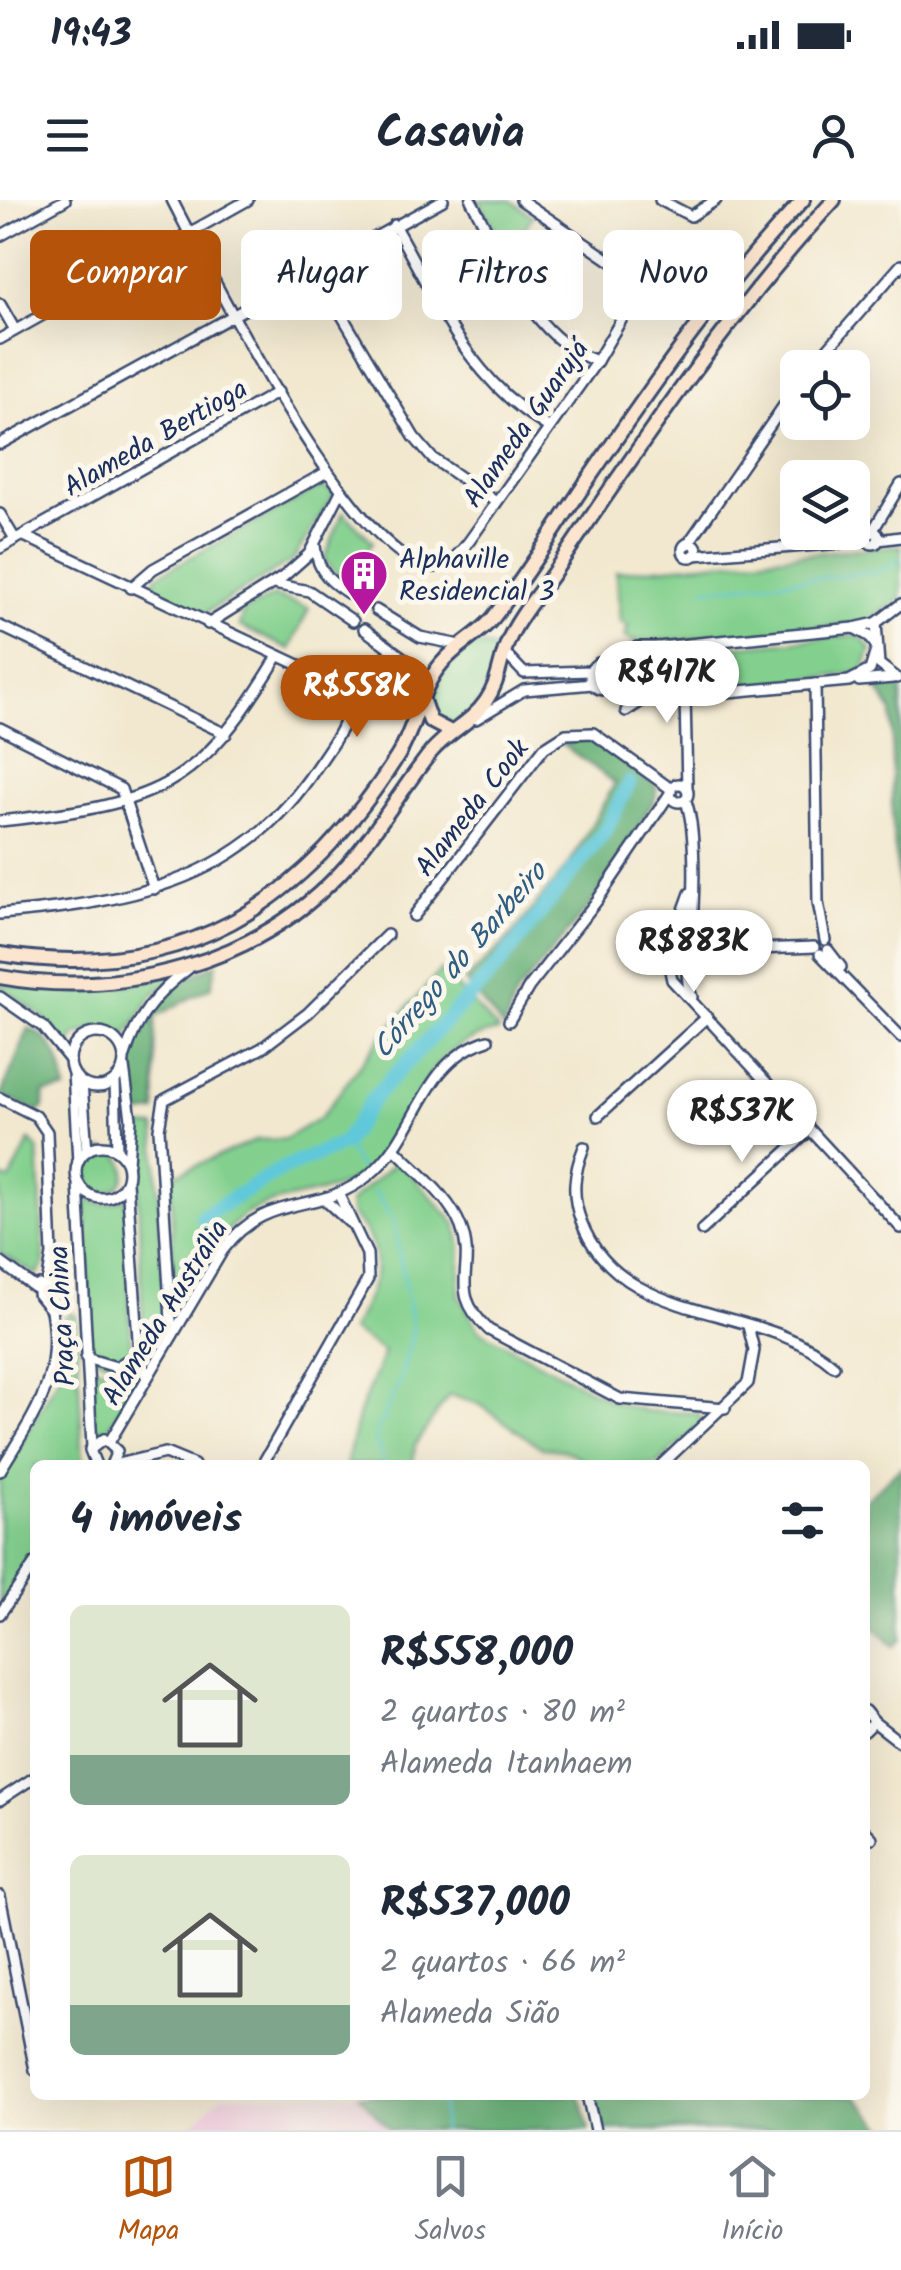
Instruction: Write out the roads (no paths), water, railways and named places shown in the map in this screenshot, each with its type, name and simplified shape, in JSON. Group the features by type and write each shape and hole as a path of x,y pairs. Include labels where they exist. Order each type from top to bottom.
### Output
{"main road":[{"path":"0,954 72,961 152,953 204,937 266,905 326,852 411,734 434,674 460,646 478,634 507,600 702,316 803,200"},
{"path":"0,977 46,984 105,982 196,963 246,942 318,894 360,850 451,732 484,705 499,677 504,652 515,629 688,377 753,292 834,200"},
{"path":"478,634 504,652"},
{"path":"422,698 430,721 451,732"}],"street":[{"path":"0,236 65,200"},
{"name":"Alameda Guarujá","path":"172,200 188,230"},
{"path":"195,230 248,200"},
{"path":"387,230 442,200"},
{"path":"471,200 540,320 566,346 597,361"},
{"name":"Alameda Guarujá","path":"221,288 340,493 379,532 422,564 433,567 462,551 634,304 634,280 521,200"},
{"path":"660,200 691,216 716,200"},
{"path":"394,226 476,368 506,400 548,428"},
{"path":"827,350 901,265"},
{"path":"0,304 16,330"},
{"path":"0,444 241,310"},
{"path":"0,339 34,320"},
{"path":"344,320 414,437 432,458 496,502"},
{"name":"Alameda Bertioga","path":"0,548 278,392"},
{"path":"780,410 701,522 693,547 717,555 901,537"},
{"path":"130,588 150,571 325,473"},
{"path":"872,538 901,484"},
{"path":"208,624 271,584 315,546 340,493"},
{"path":"0,514 19,538 316,673 340,692 348,710 344,724 303,786 252,840 225,860 182,881 154,889 0,914"},
{"path":"271,584 309,591 349,618 361,601 321,572 315,546"},
{"path":"150,571 145,585 156,599"},
{"path":"636,647 854,628 876,623 901,604"},
{"path":"422,698 405,659 367,631 380,613 420,637 460,646"},
{"path":"876,623 882,668 899,678"},
{"path":"0,626 226,734"},
{"path":"854,628 869,636 877,647"},
{"path":"644,691 644,661 657,647"},
{"path":"626,711 644,691 657,647"},
{"path":"849,681 870,670 877,647"},
{"path":"504,652 524,674 591,671 600,662 615,668 630,667"},
{"path":"0,821 128,802 188,771 226,734 278,656"},
{"path":"615,668 615,683"},
{"path":"591,671 593,684"},
{"path":"451,732 524,690 593,684 604,690 615,683 684,696 899,678"},
{"path":"815,684 821,946 901,1038"},
{"path":"510,1021 528,987 596,902 654,814 677,794 688,752 684,696"},
{"path":"0,728 114,782 128,802 154,889"},
{"name":"Alameda Cook","path":"414,916 544,748 559,737 593,733 677,794"},
{"path":"677,794 691,832 690,936 685,977 692,999"},
{"path":"690,893 667,958 668,974 901,1228"},
{"path":"677,933 685,930 698,950 718,955"},
{"path":"172,1337 159,1130 164,1100 262,1048 308,1013 387,935"},
{"path":"685,977 700,961 718,955 821,946"},
{"path":"128,1165 117,1150 114,1081 147,1008 196,963"},
{"path":"668,974 685,977"},
{"path":"0,997 43,1027 70,1060"},
{"path":"598,1116 707,1017"},
{"path":"70,1060 76,1043 92,1033 117,1041 124,1062 131,1119 127,1182 139,1353 146,1376"},
{"name":"Alameda Austrália","path":"110,1441 222,1250 248,1222 279,1206 324,1200 370,1174 394,1148 440,1068 457,1054 488,1040"},
{"name":"Praça China","path":"70,1060 78,1183 65,1305 86,1358 94,1460"},
{"path":"72,1072 82,1083 99,1088 114,1081"},
{"path":"82,1083 87,1151"},
{"path":"0,1098 36,1116 46,1132 52,1256 42,1287"},
{"path":"702,1230 810,1130"},
{"path":"78,1162 87,1151 100,1146 117,1150"},
{"path":"584,1146 574,1192 577,1210 594,1246 646,1291 802,1342 834,1366"},
{"path":"394,1148 460,1223 466,1249 462,1293 475,1316 489,1330 620,1400 641,1405 726,1408"},
{"path":"78,1183 100,1199 116,1195 127,1182"},
{"path":"265,1460 364,1292 367,1254 338,1193"},
{"path":"324,1200 351,1224"},
{"path":"0,1262 65,1305 51,1377 0,1471"},
{"path":"169,1287 181,1322"},
{"path":"667,1460 726,1408 753,1371 754,1350 748,1326"},
{"path":"86,1358 116,1367 139,1353"},
{"path":"699,1406 710,1421"},
{"path":"92,1446 100,1440 110,1441 118,1450 136,1457"},
{"path":"115,1460 118,1450"},
{"path":"127,1460 165,1453 182,1460"},
{"path":"0,1614 30,1570"},
{"path":"870,1717 901,1743"},
{"path":"870,1726 874,1722"},
{"path":"0,1800 30,1780"},
{"path":"0,1896 30,2024"},
{"path":"588,2100 595,2130"}],"waterway":[{"name":"Córrego do Barbeiro","path":"704,589 878,572 901,559"},
{"name":"Córrego do Barbeiro","path":"202,1217 280,1170 344,1143 375,1096 498,966 605,831 629,783"},
{"name":"Córrego do Barbeiro","path":"344,1143 361,1170"},
{"name":"Córrego do Barbeiro","path":"374,1191 394,1221 413,1330 401,1379 375,1436 382,1460"},
{"name":"Córrego do Barbeiro","path":"441,2100 443,2130"}],"place":[{"name":"Alphaville Residencial 3","path":"364,616"}]}
